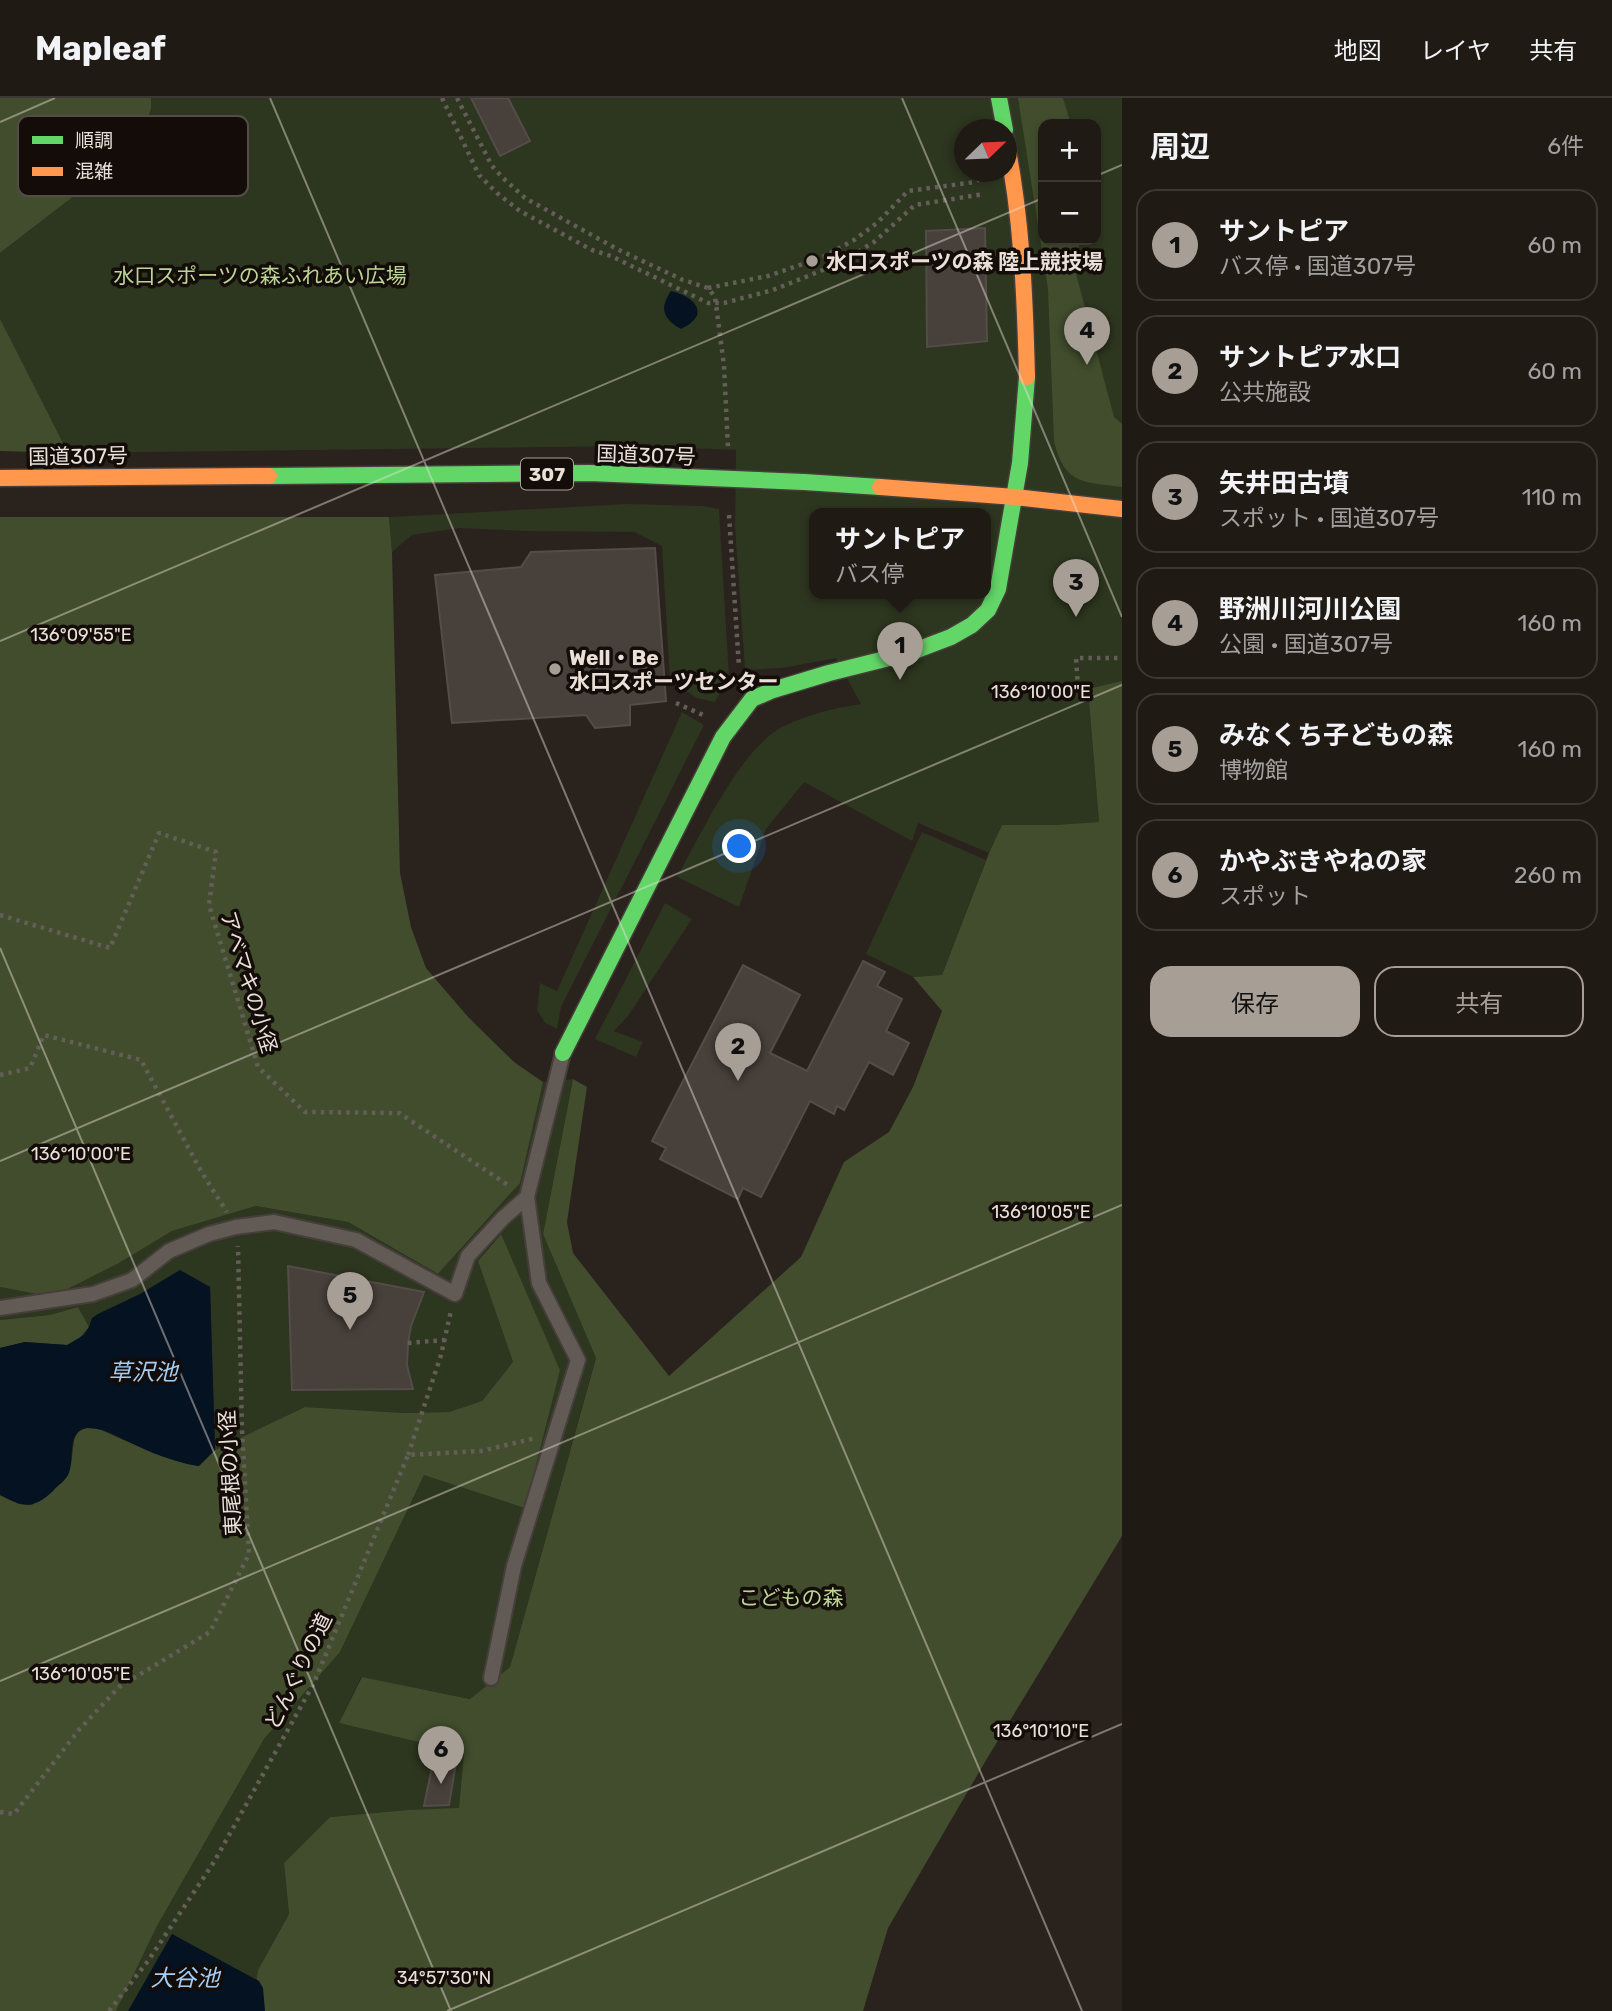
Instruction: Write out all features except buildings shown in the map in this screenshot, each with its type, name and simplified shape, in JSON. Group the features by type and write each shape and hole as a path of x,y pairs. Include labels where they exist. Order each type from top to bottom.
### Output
{"main road":[{"path":"999,98 1002,119"},
{"path":"563,1054 723,737 752,699 772,690 829,673 909,653 951,637 972,625 988,610 998,589 1015,497 1027,380 1026,314 1013,182"},
{"name":"国道307号","path":"0,478 590,473 804,482 1015,497 1122,509"}],"lane":[{"path":"491,1678 514,1566 578,1360 539,1283 527,1197 563,1054"},
{"path":"0,1308 93,1294 132,1280 169,1251 209,1234 274,1222 356,1240 455,1294 468,1256 503,1217 527,1197"}],"path":[{"path":"442,98 479,175 520,211 592,250 611,256 708,303 724,303 773,290 838,264 874,242 915,205 995,192"},
{"path":"457,98 492,166 526,198 618,249 683,280 708,288 768,276 823,257 854,240 877,223 908,191 975,182"},
{"path":"708,288 715,297 724,366 728,448"},
{"path":"729,515 739,667"},
{"path":"1078,688 1076,658 1122,658"},
{"path":"676,703 713,720"},
{"name":"アベマキの小径","path":"0,915 110,948 159,833 216,852 209,905 258,1067 305,1112 399,1113 527,1197"},
{"path":"0,1075 30,1068 44,1035 141,1060 202,1173 236,1227"},
{"name":"東尾根の小径","path":"0,1812 14,1814 78,1731 119,1687 210,1632 249,1554 242,1430 240,1259 236,1227"},
{"name":"どんぐりの道","path":"109,2011 148,1961 214,1862 314,1684 408,1455 441,1355 455,1294"},
{"path":"408,1343 444,1340"},
{"path":"408,1455 481,1451 554,1434"}],"green space":[{"path":"0,98 151,98 149,116 18,116 18,196 74,196 0,253"},
{"name":"水口スポーツの森ふれあい広場","path":"151,98 1122,98 1122,682 1088,690 1099,822 1002,825 989,853 918,823 912,841 804,782 766,829 739,907 677,877 723,794 767,738 782,727 801,719 861,704 836,658 782,668 745,670 735,526 736,450 641,446 68,453 0,449 0,253 74,196 248,196 248,116 149,116"},
{"path":"1018,98 1063,98 1069,119 1038,119 1038,225"},
{"path":"1041,245 1079,245 1075,270 1114,417 1122,424 1122,487 1086,482 1077,478 1063,466 1058,455 1054,441 1048,289"},
{"path":"0,319 68,453 0,451"},
{"path":"627,504 703,506 719,509 729,677 715,702 697,698 670,680 662,546 634,532 459,528 412,535 392,552 389,517"},
{"path":"0,517 389,517 400,873 411,927 426,968 469,1018 514,1062 543,1082 520,1183 438,1274 348,1222 256,1206 172,1231 119,1263 52,1297 0,1287"},
{"name":"こどもの森","path":"1122,681 1122,1536 888,1928 863,2011 251,2011 258,1970 289,1914 284,1863 330,1817 459,1808 464,1753 339,1723 362,1677 470,1699 510,1667 596,1358 543,1234 573,1079 587,1087 567,1222 573,1253 669,1376 801,1257 844,1162 889,1132 913,1087 942,1011 913,977 942,975 1002,825 1099,822 1088,689"},
{"path":"682,712 704,725 561,1007 557,1029 545,1023 537,1010 540,983 557,991"},
{"path":"922,832 986,860 942,975 913,977 866,954"},
{"path":"665,903 692,919 628,1016 614,1031 643,1042 636,1057 595,1039"},
{"path":"573,1079 543,1234 596,1357 510,1667 471,1699 361,1677 339,1723 464,1753 459,1809 407,1810 330,1817 284,1863 289,1914 258,1970 251,2011 116,2011 157,1926 264,1739 340,1652 424,1475 560,1370 500,1234 478,1261 513,1362 482,1401 449,1412 404,1413 305,1407 215,1450 210,1286 89,1327 78,1307 50,1315 0,1320 0,1287 52,1297 119,1263 172,1231 256,1206 348,1222 438,1274 515,1189 543,1082"},
{"path":"501,1234 560,1370 525,1508 424,1475 340,1652 264,1739 157,1926 116,2011 0,2011 0,1495 19,1504 32,1505 71,1464 74,1440 78,1431 86,1428 99,1429 153,1453 198,1466 215,1450 305,1407 404,1413 449,1412 482,1401 513,1362 478,1261"},
{"path":"78,1307 89,1327 78,1340 67,1345 25,1342 0,1348 0,1320 50,1315"}],"water":[{"path":"671,291 687,298 697,307 696,318 681,329 670,321 665,313 665,303"},
{"name":"草沢池","path":"180,1270 210,1287 215,1450 199,1466 162,1456 105,1431 85,1428 74,1439 68,1475 46,1497 28,1505 0,1495 0,1348 25,1342 67,1345 84,1335 92,1318 98,1314 140,1294"},
{"name":"大谷池","path":"172,1934 259,1981 263,1988 265,2011 128,2011"}],"traffic: fast":[{"path":"999,98 1003,119"},
{"path":"563,1053 723,737 752,699 829,673 909,653 951,637 972,625 988,610 998,589 1020,463 1027,377"},
{"path":"269,476 590,473 880,487"}],"traffic: slow":[{"path":"1013,182 1024,288 1027,377"},
{"path":"0,478 269,476"},
{"path":"880,487 1015,497 1122,509"}],"place":[{"name":"水口スポーツの森 陸上競技場","path":"812,261"},
{"name":"野洲川河川公園","path":"1087,365"},
{"name":"矢井田古墳","path":"1076,617"},
{"name":"Well・Be 水口スポーツセンター","path":"555,669"},
{"name":"サントピア","path":"900,680"},
{"name":"サントピア水口","path":"738,1081"},
{"name":"みなくち子どもの森","path":"350,1330"},
{"name":"かやぶきやねの家","path":"441,1784"}]}
